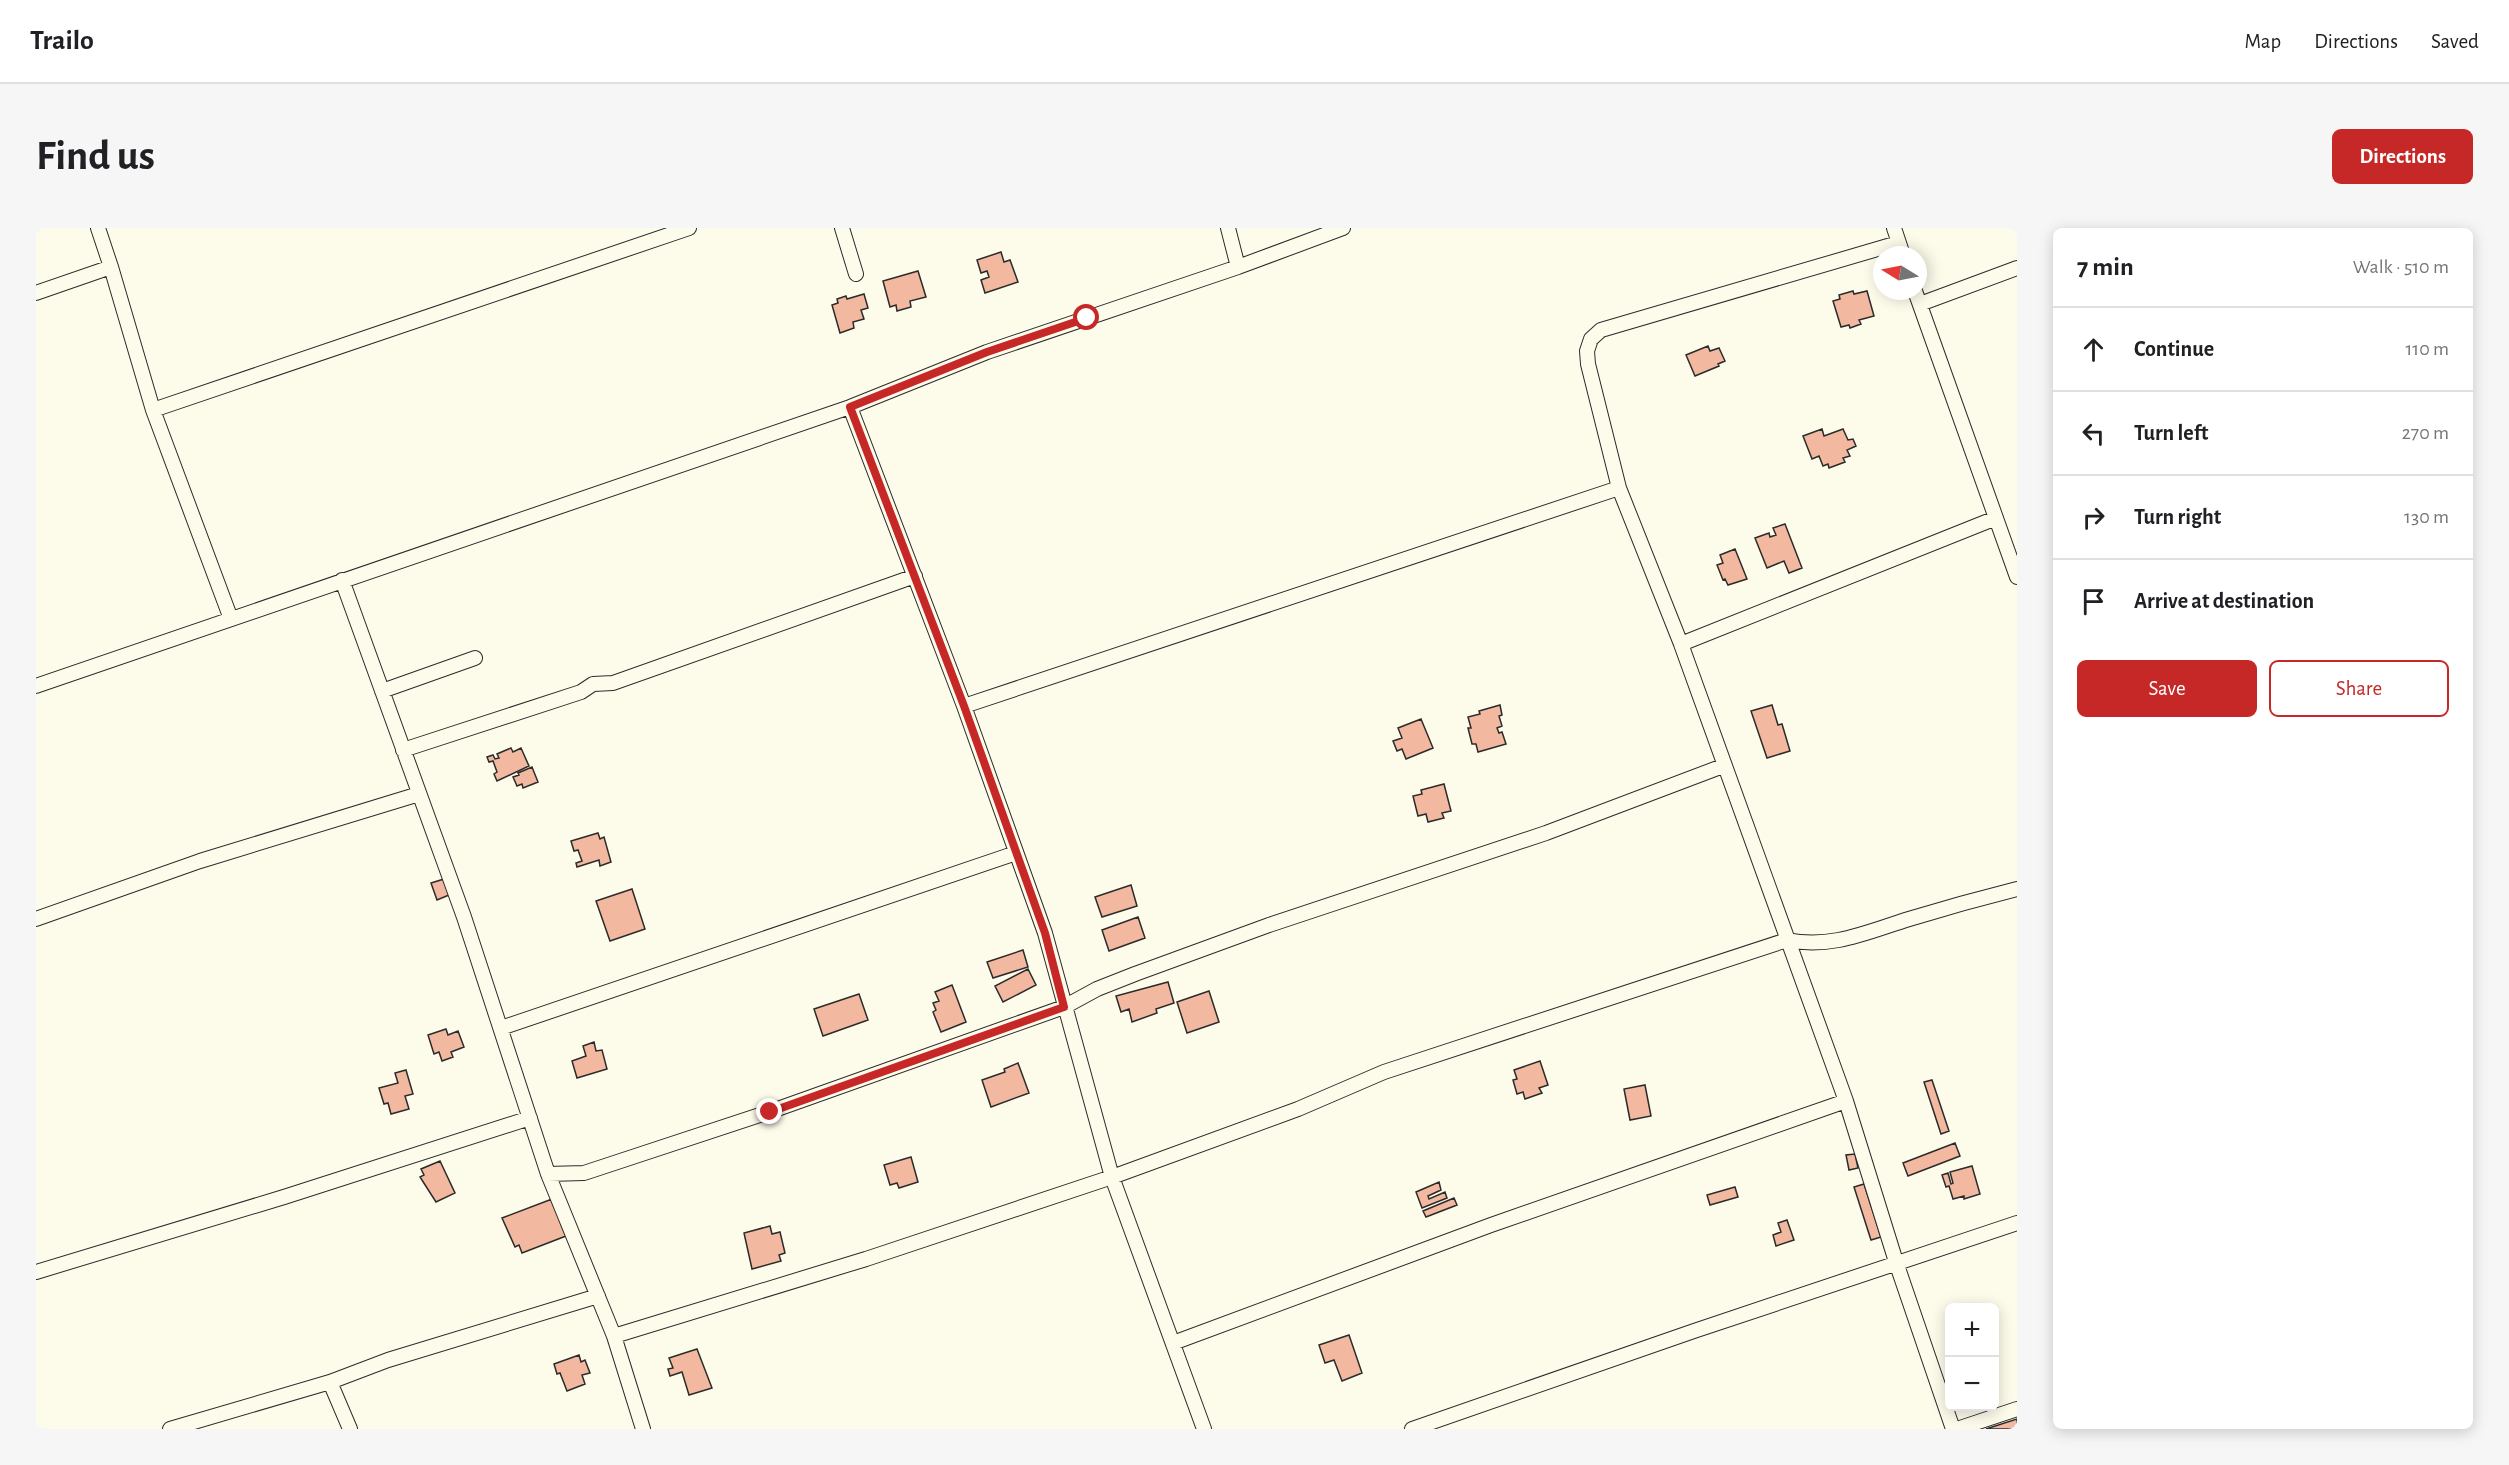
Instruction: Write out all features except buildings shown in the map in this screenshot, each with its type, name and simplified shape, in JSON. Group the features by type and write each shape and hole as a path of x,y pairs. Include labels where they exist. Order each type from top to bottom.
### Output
{"street":[{"path":"98,228 153,410 231,619"},
{"path":"153,410 689,228"},
{"path":"842,228 856,274"},
{"path":"1228,228 1238,267"},
{"path":"36,686 850,407 987,352 1238,267 1343,228"},
{"path":"1894,228 1899,246"},
{"path":"1873,256 1601,330 1595,334 1587,351 1588,364 1619,488 1681,644 1846,1101 1897,1265 1955,1429 2017,1409"},
{"path":"36,293 111,267"},
{"path":"1927,295 2017,268"},
{"path":"1919,300 2017,578"},
{"path":"850,407 964,706 1045,933 1112,1177 1204,1429"},
{"path":"964,706 1619,488"},
{"path":"1681,644 1996,518"},
{"path":"403,750 581,692 593,684 613,683 915,576"},
{"path":"342,580 501,1028 548,1174 614,1336 643,1429"},
{"path":"382,691 475,658"},
{"path":"548,1174 584,1173 770,1112 1064,1007 1097,989 1158,965 1269,925 1545,833 1724,766"},
{"path":"36,919 200,861 419,794"},
{"path":"501,1028 1016,853"},
{"path":"614,1336 855,1262 1112,1177 1298,1110 1384,1072 1787,940 1808,944 1846,939 1910,918 2017,889"},
{"path":"1173,1344 1491,1225 1846,1101"},
{"path":"36,1272 284,1197 530,1118"},
{"path":"1412,1429 1694,1331 2017,1223"},
{"path":"170,1429 330,1382 388,1360 598,1296"},
{"path":"330,1382 350,1429"}],"route":[{"path":"770,1112 1064,1007 1045,933 964,706 850,407 987,352 1087,318"}]}
